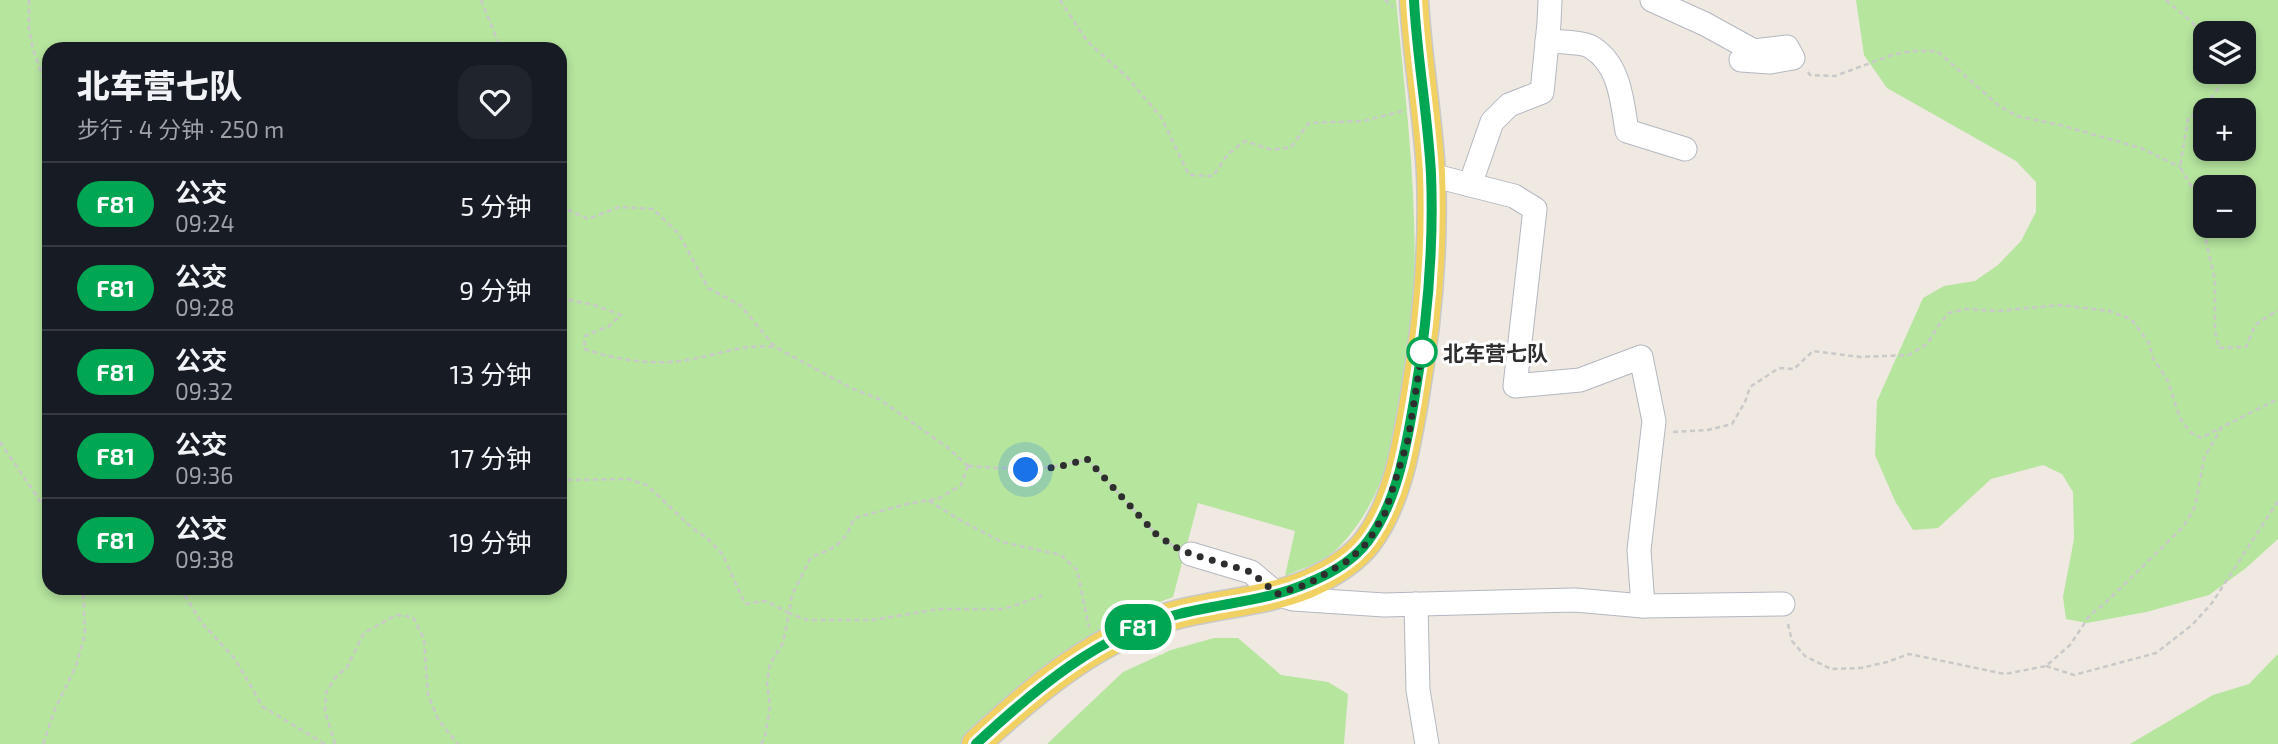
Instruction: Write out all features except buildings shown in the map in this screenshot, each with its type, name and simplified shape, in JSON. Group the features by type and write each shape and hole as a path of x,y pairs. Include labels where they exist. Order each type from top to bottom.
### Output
{"main road":[{"path":"976,744 1018,705 1092,651 1151,622 1180,613 1277,594 1308,584 1349,560 1368,542 1385,513 1408,440 1422,353 1430,258 1431,175 1414,0"}],"street":[{"path":"1470,186 1492,122 1509,105 1542,92 1549,0"},
{"path":"1652,0 1705,24 1754,51 1787,47 1793,58 1770,62 1741,60"},
{"path":"1547,41 1590,45 1611,66 1621,92 1627,131 1685,149"},
{"path":"1431,175 1514,196 1535,209 1515,386 1580,380 1641,356 1654,421 1640,550 1643,606"},
{"path":"1191,554 1251,572 1277,594 1293,599 1322,602 1416,604 1575,600 1643,606 1783,604"},
{"path":"1416,604 1418,690 1427,744"}],"path":[{"path":"29,0 29,29 42,74"},
{"path":"481,0 498,42"},
{"path":"1060,0 1087,40 1127,77 1161,117 1189,175 1213,176 1228,154 1245,141 1272,150 1291,147 1309,123 1363,121 1424,107"},
{"path":"2166,0 2193,23"},
{"path":"1793,58 1810,75 1835,76 1892,55 1911,51 1937,51 1998,105 2017,116 2123,142 2179,167 2195,193 2215,280 2215,331 2219,348 2246,347 2255,325 2278,310"},
{"path":"2179,167 2189,120 2208,102 2221,84"},
{"path":"567,209 588,219 619,207 653,209 679,234 708,288 740,305 775,347 839,382 879,399 947,447 968,466 1026,470 1058,467 1087,459 1156,534 1191,554"},
{"path":"567,299 594,305 621,315 609,326 585,336 584,349 608,357 640,362 665,362 758,345 775,347"},
{"path":"1653,433 1687,432 1732,424 1750,387 1779,368 1794,369 1813,351 1860,357 1909,355 1927,344 1949,313 1965,309 1998,311 2060,305 2109,311 2131,318 2149,343 2153,358 2168,381 2180,418 2190,432 2201,438 2278,398"},
{"path":"2046,666 2070,645 2090,615 2104,605 2183,527 2195,507 2204,458 2222,427"},
{"path":"0,442 42,504"},
{"path":"761,744 765,737 770,707 767,682 770,664 783,643 792,595 811,557 834,548 849,530 853,518 940,498 961,485 968,466"},
{"path":"567,478 628,479 647,485 723,555 745,604 766,601 807,620 872,620 940,609 1004,608 1042,596"},
{"path":"928,500 1002,542 1061,555 1077,570 1087,609 1092,651"},
{"path":"1783,604 1792,641 1805,656 1830,669 1861,668 1909,654 2005,674 2046,666 2074,675 2156,653 2192,625 2212,603 2278,501"},
{"path":"43,744 55,709 76,666 85,634 83,595"},
{"path":"184,595 202,624 235,659 263,707 325,744"},
{"path":"335,744 325,711 326,693 347,667 364,633 396,615 413,617 424,639 428,695 439,721 452,733 458,744"}],"green space":[{"path":"0,0 1396,0 1414,204 1413,305 1401,407 1387,463 1374,498 1340,546 1321,560 1285,576 1295,531 1198,503 1173,597 1141,609 1114,624 968,744 0,744"},
{"path":"1856,0 2278,0 2278,539 2246,568 2209,595 2146,612 2087,623 2066,619 2063,597 2074,539 2073,492 2062,474 2043,465 1991,479 1938,528 1913,530 1895,501 1875,455 1877,401 1923,298 1944,286 1975,281 1998,265 2021,241 2036,212 2036,182 2016,161 1887,88 1864,55"},
{"path":"1214,638 1238,638 1281,675 1328,682 1348,694 1344,744 1047,744 1123,672 1171,650"},
{"path":"2278,654 2278,744 2130,744 2213,695 2249,684"}],"bus line":[{"name":"F81","path":"976,744 1018,705 1056,676 1092,651 1125,633 1180,613 1277,594 1308,584 1349,560 1368,542 1385,513 1408,440 1427,307 1431,175 1414,0"}],"place":[{"name":"北车营七队","path":"1422,352"}],"route":[{"path":"1026,470 1058,467 1087,459 1156,534 1191,554 1251,572 1277,594 1308,584 1331,572 1368,542 1385,513 1408,440 1422,352"}]}
